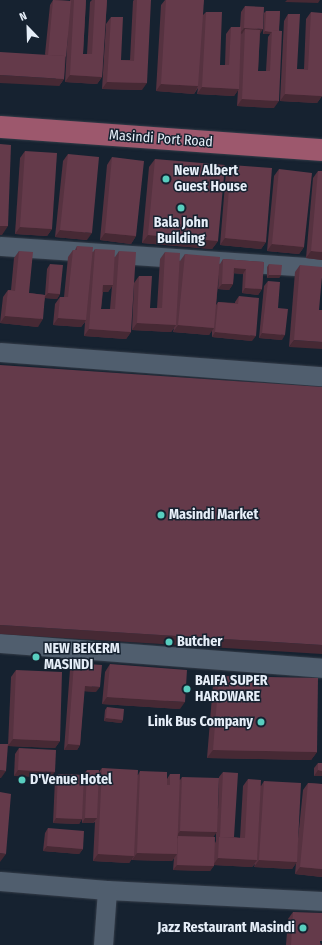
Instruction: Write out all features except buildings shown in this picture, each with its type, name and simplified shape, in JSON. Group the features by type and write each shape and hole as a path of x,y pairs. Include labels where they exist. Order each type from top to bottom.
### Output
{"main road":[{"name":"Masindi Port Road","path":"0,127 322,150"}],"street":[{"path":"0,246 322,268"},
{"path":"0,352 322,376"},
{"path":"0,643 322,668"},
{"path":"0,881 107,890 322,901"},
{"path":"103,945 107,890"}],"place":[{"name":"New Albert Guest House","path":"166,179"},
{"name":"Bala John Building","path":"181,208"},
{"name":"Masindi Market","path":"161,515"},
{"name":"Butcher","path":"169,642"},
{"name":"NEW BEKERM MASINDI","path":"36,657"},
{"name":"BAIFA SUPER HARDWARE","path":"187,689"},
{"name":"Link Bus Company","path":"261,722"},
{"name":"D'Venue Hotel","path":"22,780"},
{"name":"Jazz Restaurant Masindi","path":"303,928"}]}
